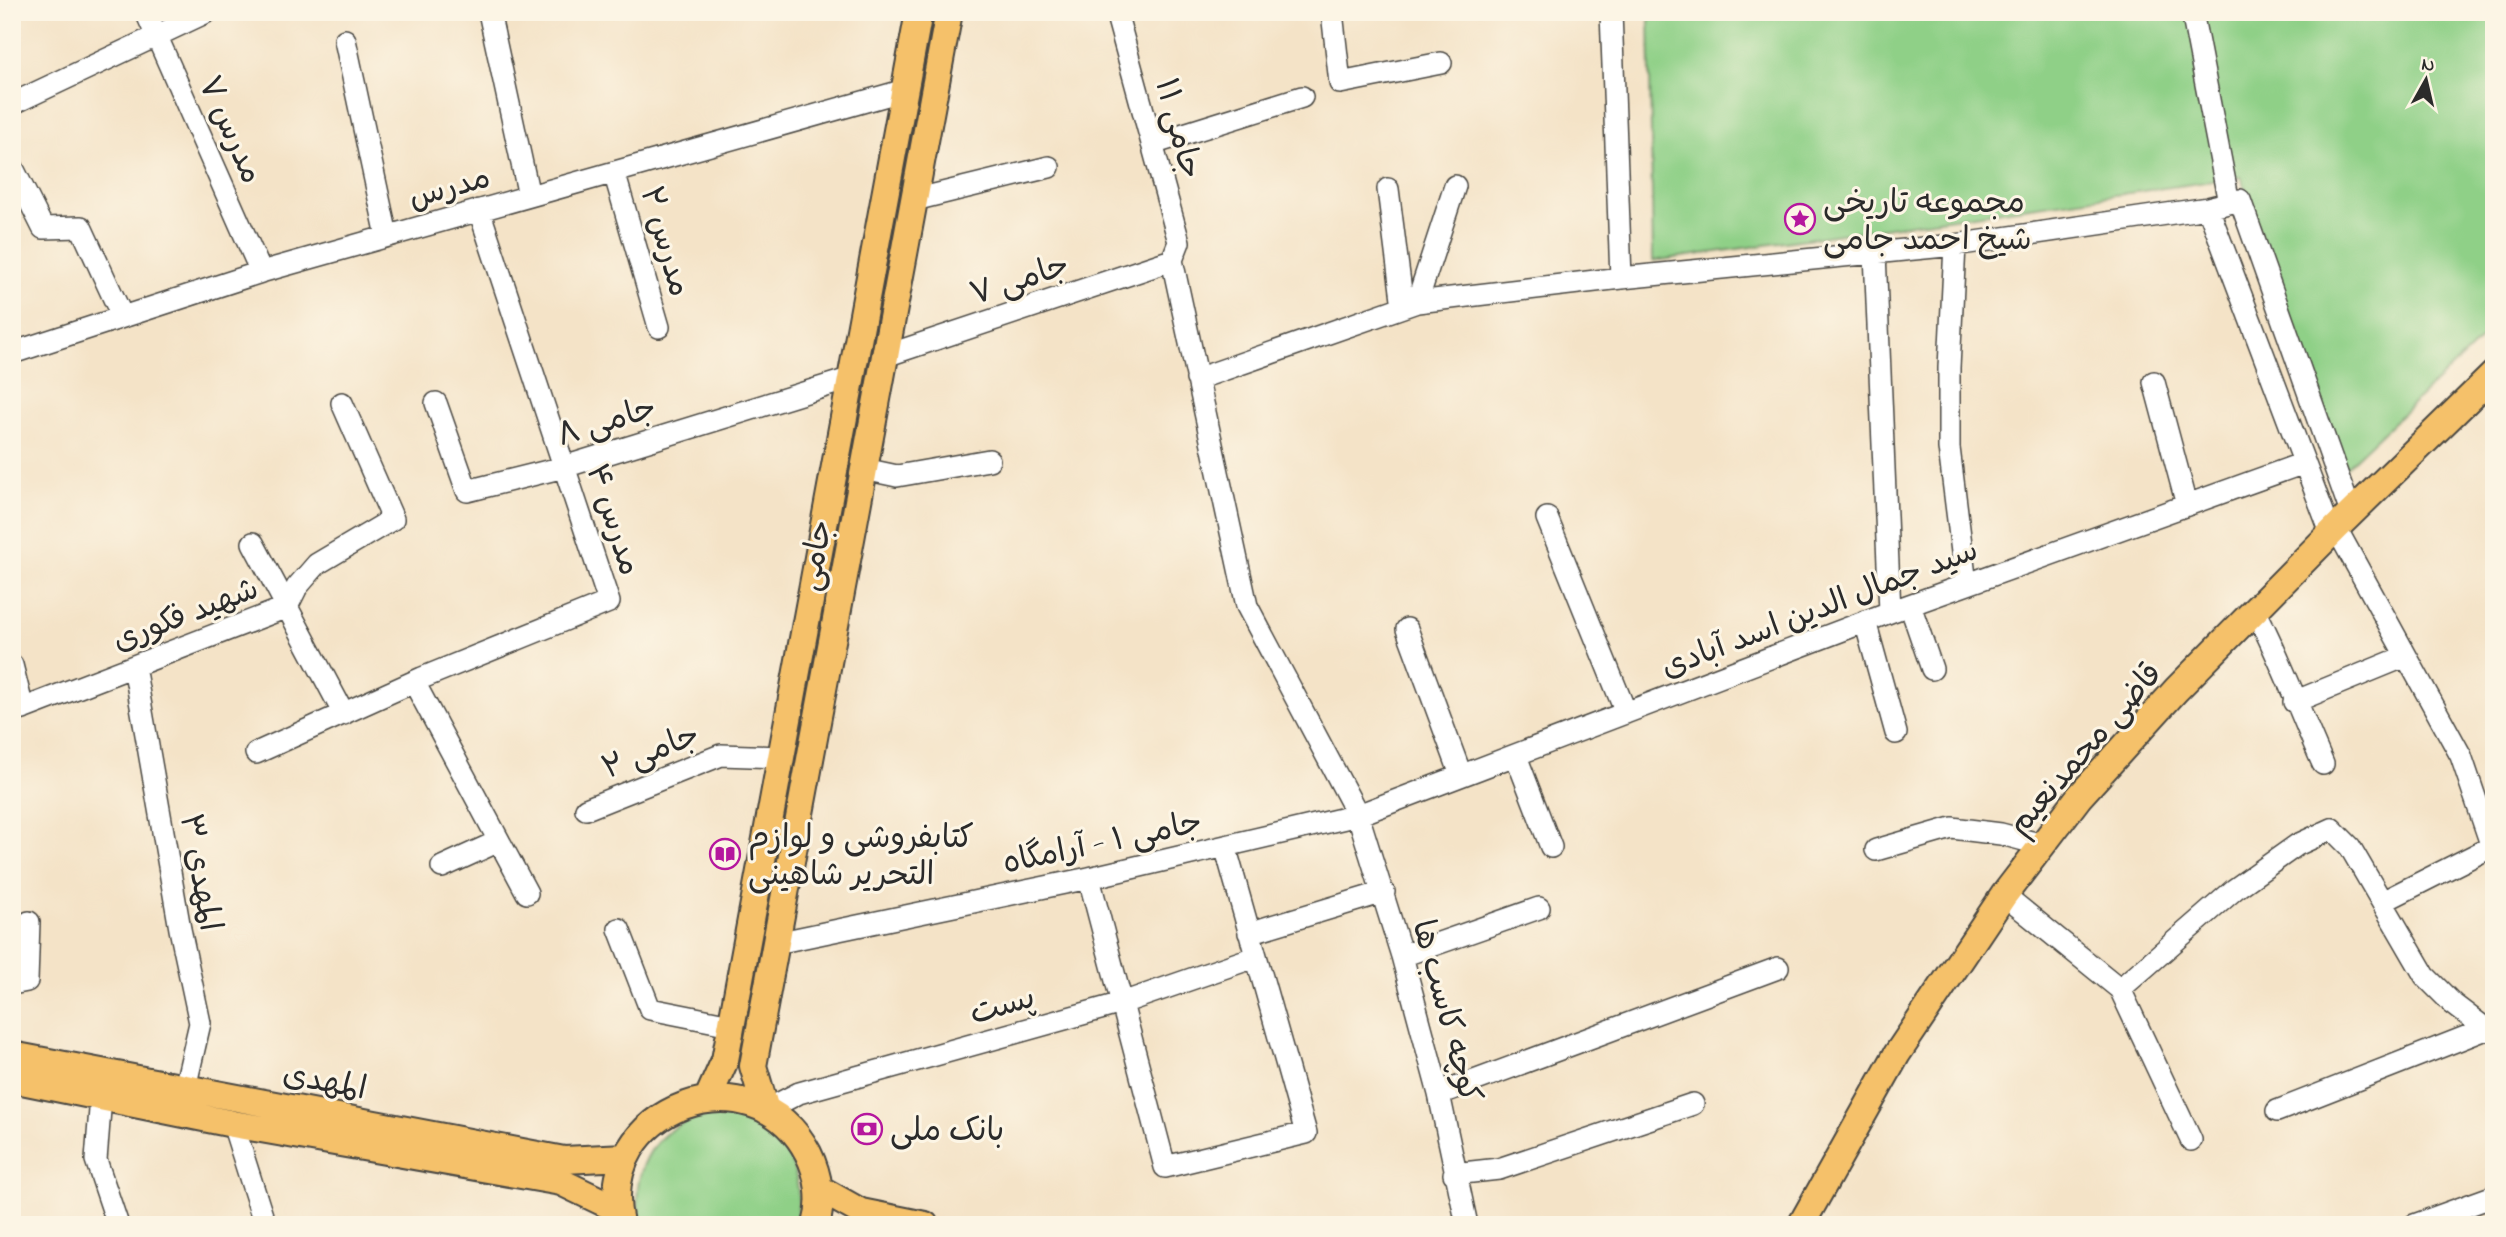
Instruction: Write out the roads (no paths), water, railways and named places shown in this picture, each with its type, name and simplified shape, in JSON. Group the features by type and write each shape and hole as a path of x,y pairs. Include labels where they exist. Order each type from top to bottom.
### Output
{"main road":[{"name":"جامی","path":"708,1098 724,1060 731,1025 919,12"},
{"name":"جامی","path":"765,1110 753,1066 949,12"},
{"path":"905,90 935,90"},
{"name":"قاضی محمدنعیم","path":"1801,1225 1897,1054 2004,894 2079,797 2255,610 2494,374"},
{"name":"المهدی","path":"12,1055 564,1160 625,1157"},
{"name":"المهدی","path":"12,1079 233,1124 561,1182 619,1217"},
{"path":"619,1217 618,1183 625,1157 640,1135 659,1117 682,1104 708,1098 738,1100 765,1110 786,1124 803,1143 814,1165 820,1189 816,1225"},
{"path":"820,1189 861,1212 925,1225"}],"street":[{"name":"مدرس ۷","path":"146,12 261,272"},
{"path":"12,104 207,12"},
{"path":"489,12 529,196"},
{"name":"جامی ۱۱","path":"1116,12 1179,242 1172,260 1197,379"},
{"path":"1332,12 1340,83 1441,62"},
{"path":"1611,12 1621,278"},
{"path":"2192,12 2234,202 2340,524"},
{"path":"345,40 387,236"},
{"name":"مدرس","path":"12,353 261,272 905,90"},
{"path":"1152,144 1302,97"},
{"path":"12,166 43,228 81,227 122,316"},
{"path":"914,200 1049,167"},
{"name":"مدرس ۲","path":"614,172 659,327"},
{"path":"1410,305 1455,186"},
{"path":"1388,190 1410,305"},
{"path":"1197,379 1410,305 1621,278 1955,245 2234,202"},
{"path":"2207,208 2304,463 2340,524 2460,756 2492,845 2382,902"},
{"name":"مدرس ۴","path":"256,753 414,682 609,602 479,210"},
{"path":"1955,245 1949,368 1949,447 1966,584"},
{"path":"1875,253 1900,608 1932,669"},
{"name":"جامی ۷","path":"885,356 1172,260"},
{"name":"جامی ۸","path":"436,402 467,491 564,467 852,378"},
{"name":"کوچه کاسب ها","path":"1197,379 1247,606 1357,815 1384,892 1439,1094 1467,1225"},
{"path":"2154,382 2187,505"},
{"name":"شهید فکوری","path":"18,711 287,607 297,587 317,564 393,519 342,403"},
{"path":"864,469 897,476 989,460"},
{"name":"سید جمال الدین اسد آبادی","path":"1357,815 1865,621 2304,463"},
{"path":"1547,518 1626,713"},
{"path":"253,543 344,713"},
{"path":"2255,610 2280,659 2294,702 2323,764"},
{"path":"1865,621 1896,733"},
{"path":"1407,629 1461,775"},
{"path":"2294,702 2406,656"},
{"path":"12,665 18,711"},
{"name":"المهدی ۳","path":"134,666 180,929 200,1023 185,1088"},
{"path":"414,682 527,893"},
{"name":"جامی ۲","path":"586,809 721,755 781,757"},
{"path":"1516,756 1551,847"},
{"name":"جامی ۱ - آرامگاه","path":"776,943 1088,878 1357,815"},
{"path":"1876,850 1952,828 2001,834 2043,845"},
{"path":"2120,989 2235,889 2297,845 2332,829 2350,846 2425,976 2453,1003 2490,1030"},
{"path":"442,867 499,841"},
{"path":"1088,878 1165,1167 1306,1133 1225,846"},
{"path":"1249,933 1384,892"},
{"path":"2004,894 2120,989 2190,1140"},
{"path":"1402,956 1539,908"},
{"path":"12,984 27,981 29,922"},
{"path":"619,929 650,1009 731,1025"},
{"name":"پست","path":"765,1110 799,1093 1122,1003 1255,957"},
{"path":"1439,1094 1778,968"},
{"path":"2277,1111 2490,1030"},
{"path":"101,1097 96,1160 118,1225"},
{"path":"1454,1174 1499,1169 1693,1104"},
{"path":"233,1124 265,1225"},
{"path":"2414,1225 2494,1196"}],"place":[{"name":"مجموعه تاریخی شیخ احمد جامی","path":"1800,219"},
{"name":"کتابفروشی و لوازم التحریر شاهینی","path":"725,854"},
{"name":"بانک ملی","path":"867,1129"}]}
